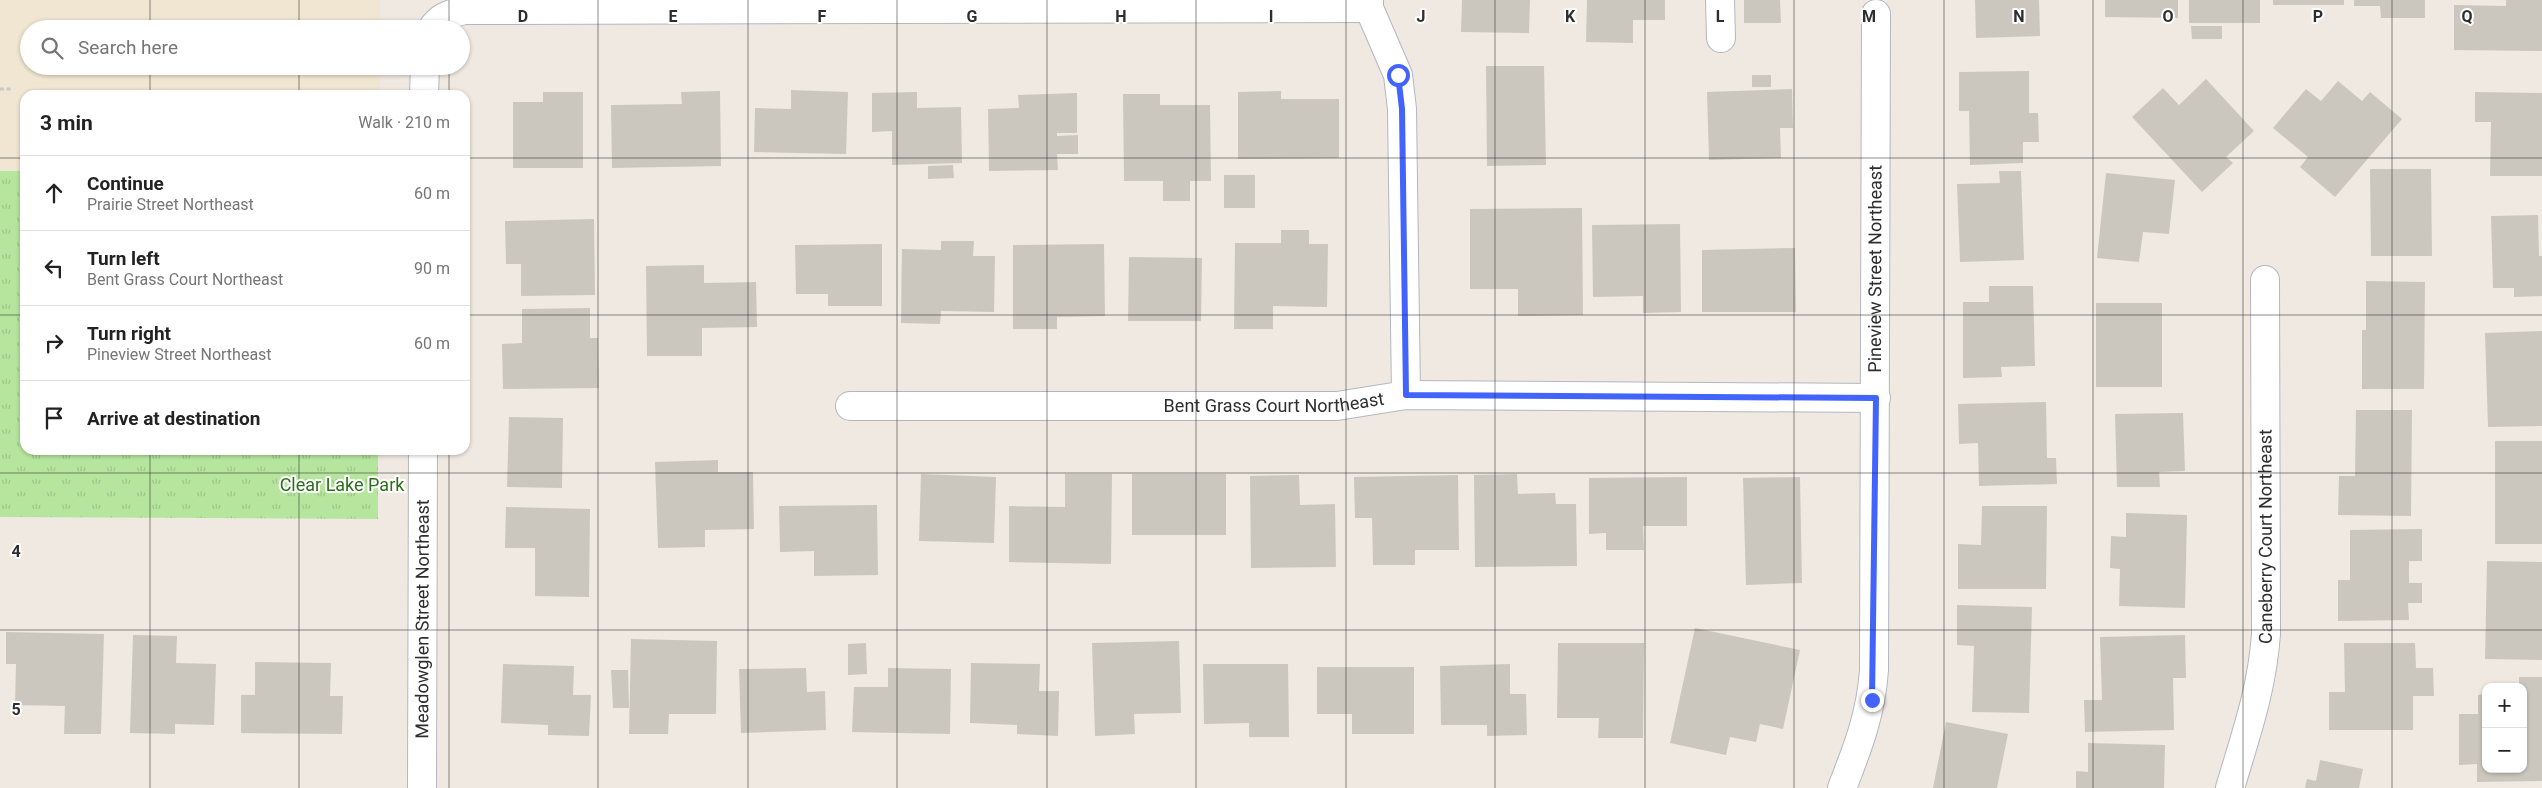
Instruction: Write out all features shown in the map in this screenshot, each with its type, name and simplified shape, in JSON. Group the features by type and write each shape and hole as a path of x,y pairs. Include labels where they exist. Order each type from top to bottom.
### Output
{"street":[{"path":"1720,0 1721,38"},
{"path":"441,20 447,15 464,10 1369,4 1398,75 1402,109 1406,395"},
{"name":"Pineview Street Northeast","path":"1842,788 1862,736 1872,700 1876,398 1876,14"},
{"path":"424,90 425,75"},
{"name":"Caneberry Court Northeast","path":"2230,788 2256,702 2263,672 2266,634 2265,280"},
{"name":"Bent Grass Court Northeast","path":"850,406 1337,406 1406,395 1876,398"},
{"name":"Meadowglen Street Northeast","path":"422,788 423,455"}],"path":[{"path":"0,89 12,88"}],"shaded area":[{"path":"0,0 380,0 380,20 20,20 20,75 380,75 380,90 20,90 20,171 0,171"}],"green space":[{"name":"Clear Lake Park","path":"0,171 20,171 20,455 378,455 378,519 0,517"}],"building":[{"path":"1462,0 1530,0 1529,33 1461,32"},
{"path":"1587,0 1665,0 1665,20 1633,20 1633,43 1586,42"},
{"path":"1744,0 1780,0 1781,23 1744,23"},
{"path":"1975,0 2039,0 2040,36 1976,38"},
{"path":"2105,0 2178,0 2178,18 2105,17"},
{"path":"2189,0 2260,0 2260,23 2189,23"},
{"path":"2273,0 2344,0 2344,5 2273,5"},
{"path":"2354,0 2425,0 2425,18 2381,18 2380,6 2354,6"},
{"path":"2506,0 2542,0 2542,51 2454,50 2454,5 2506,6"},
{"path":"2191,26 2222,26 2222,39 2192,39"},
{"path":"1486,66 1544,66 1546,165 1487,166"},
{"path":"2029,71 2029,113 2038,113 2039,142 2023,142 2023,163 1970,165 1969,111 1959,111 1959,72"},
{"path":"1752,75 1771,75 1771,87 1752,87"},
{"path":"2206,79 2254,131 2226,157 2233,163 2202,192 2132,117 2163,88 2179,105"},
{"path":"2338,81 2362,101 2370,92 2402,119 2335,197 2300,167 2308,157 2273,128 2306,89 2321,101"},
{"path":"1792,89 1793,128 1780,128 1781,158 1709,160 1707,92"},
{"path":"791,90 848,92 846,154 754,152 755,108 791,109"},
{"path":"720,91 721,166 612,168 611,105 682,104 681,92"},
{"path":"1281,91 1281,99 1339,99 1339,158 1238,159 1238,92"},
{"path":"543,92 583,92 583,168 513,168 513,102 543,102"},
{"path":"917,92 917,108 961,107 962,163 892,165 892,131 872,132 872,93"},
{"path":"2475,92 2542,93 2542,176 2490,176 2491,122 2475,122"},
{"path":"1077,93 1077,133 1057,133 1057,136 1078,135 1078,154 1057,154 1058,170 989,171 988,109 1019,108 1018,95"},
{"path":"1123,94 1160,94 1160,105 1210,105 1211,181 1190,181 1190,201 1163,201 1163,181 1124,181"},
{"path":"953,165 954,178 928,179 928,166"},
{"path":"2370,169 2431,169 2432,256 2371,256"},
{"path":"1999,171 2021,171 2024,260 1960,262 1957,184 2000,183"},
{"path":"2106,173 2175,180 2169,234 2143,232 2139,262 2097,258"},
{"path":"1224,175 1255,175 1255,208 1224,208"},
{"path":"1582,208 1583,315 1518,316 1518,289 1470,289 1470,209"},
{"path":"2538,215 2539,256 2542,256 2542,296 2514,297 2514,288 2493,288 2491,216"},
{"path":"594,219 595,295 521,296 521,264 506,264 505,221"},
{"path":"1680,224 1681,312 1643,313 1643,296 1593,297 1592,225"},
{"path":"1281,230 1309,230 1309,244 1328,244 1327,307 1273,306 1273,329 1234,329 1235,243 1281,243"},
{"path":"941,241 974,241 973,256 995,256 994,312 941,311 940,324 901,323 902,249 941,250"},
{"path":"882,244 882,306 828,306 828,294 796,294 795,245"},
{"path":"1104,244 1105,316 1057,317 1057,329 1013,329 1013,245"},
{"path":"1795,248 1796,312 1702,312 1702,250"},
{"path":"1129,257 1202,258 1201,321 1128,321"},
{"path":"704,265 704,283 756,282 757,327 702,328 702,356 647,356 646,266"},
{"path":"2366,281 2425,282 2424,389 2362,389 2362,330 2366,330"},
{"path":"1989,286 2033,286 2035,366 2001,367 2002,377 1963,378 1963,302 1989,302"},
{"path":"2096,303 2162,303 2162,387 2096,387"},
{"path":"590,308 590,338 598,338 599,388 503,389 502,344 522,343 522,309"},
{"path":"2542,331 2542,426 2488,427 2485,333"},
{"path":"2046,402 2047,458 2056,458 2057,484 1979,486 1978,443 1959,444 1958,404"},
{"path":"2356,410 2412,410 2411,516 2338,515 2339,476 2355,476"},
{"path":"2183,413 2185,471 2159,472 2160,487 2117,487 2115,414"},
{"path":"509,417 563,418 562,488 507,487"},
{"path":"2495,441 2542,441 2542,544 2495,544"},
{"path":"718,460 718,472 753,472 754,529 705,530 705,547 658,548 655,462"},
{"path":"921,474 996,477 994,543 919,541"},
{"path":"1065,474 1112,474 1111,564 1009,562 1009,506 1065,507"},
{"path":"1132,474 1226,474 1226,535 1132,535"},
{"path":"1517,474 1518,494 1555,493 1556,504 1576,504 1577,566 1475,567 1474,475"},
{"path":"1299,475 1300,505 1335,504 1336,567 1251,568 1250,476"},
{"path":"1458,475 1459,550 1415,550 1415,565 1373,565 1372,518 1355,518 1354,477"},
{"path":"1687,477 1687,526 1643,526 1644,550 1606,550 1606,533 1589,534 1589,478"},
{"path":"1800,477 1802,583 1746,585 1743,478"},
{"path":"877,505 878,575 814,576 814,551 780,552 779,506"},
{"path":"1982,506 2047,506 2046,589 1958,589 1958,544 1981,545"},
{"path":"506,507 590,509 589,597 535,596 535,548 505,548"},
{"path":"2126,513 2187,515 2185,608 2119,606 2120,569 2110,568 2111,536 2126,537"},
{"path":"2422,529 2422,561 2409,561 2409,583 2422,583 2422,603 2408,603 2409,620 2338,621 2338,580 2350,580 2350,530"},
{"path":"2487,561 2542,562 2542,660 2485,659"},
{"path":"1957,605 2032,607 2029,713 1972,712 1974,646 1957,645"},
{"path":"1695,628 1800,650 1783,729 1760,724 1756,742 1730,737 1726,755 1670,743"},
{"path":"6,632 104,634 101,734 64,734 65,706 15,705 16,664 6,664"},
{"path":"133,635 177,636 176,663 216,664 214,725 175,724 175,734 130,733"},
{"path":"2185,635 2186,678 2173,678 2174,730 2085,732 2084,700 2102,700 2100,637"},
{"path":"631,639 717,641 716,714 669,714 668,734 629,734"},
{"path":"1179,641 1181,713 1134,714 1135,734 1095,736 1092,643"},
{"path":"866,643 867,674 848,675 848,644"},
{"path":"1558,643 1644,643 1643,738 1598,738 1599,718 1557,718"},
{"path":"2344,643 2415,643 2416,668 2433,668 2434,696 2413,696 2413,730 2329,730 2329,692 2345,692"},
{"path":"255,662 331,663 330,696 343,696 342,734 241,733 241,695 255,695"},
{"path":"971,663 1040,664 1039,691 1059,691 1058,736 1017,734 1017,725 970,723"},
{"path":"503,664 574,666 573,695 591,695 589,736 548,735 548,725 501,723"},
{"path":"1203,664 1288,664 1289,737 1249,737 1249,723 1204,724"},
{"path":"1510,664 1510,694 1526,694 1527,735 1487,736 1487,725 1441,725 1440,666"},
{"path":"1317,667 1414,667 1414,734 1352,734 1352,714 1317,714"},
{"path":"806,668 807,692 825,691 826,730 741,733 739,669"},
{"path":"888,668 951,669 950,734 852,732 854,687 888,687"},
{"path":"611,670 628,670 629,708 613,708"},
{"path":"2519,677 2542,677 2542,781 2477,782 2477,764 2459,765 2459,714 2478,714 2478,695 2482,694 2482,773 2527,773 2527,683 2519,683"},
{"path":"1946,722 2008,734 1997,788 1933,788"},
{"path":"2088,743 2165,745 2164,788 2076,788 2076,771 2088,772"},
{"path":"2320,760 2363,769 2359,788 2305,788 2307,779 2316,781"}],"route":[{"path":"1398,75 1402,109 1406,395 1876,398 1874,670 1872,700"}]}
